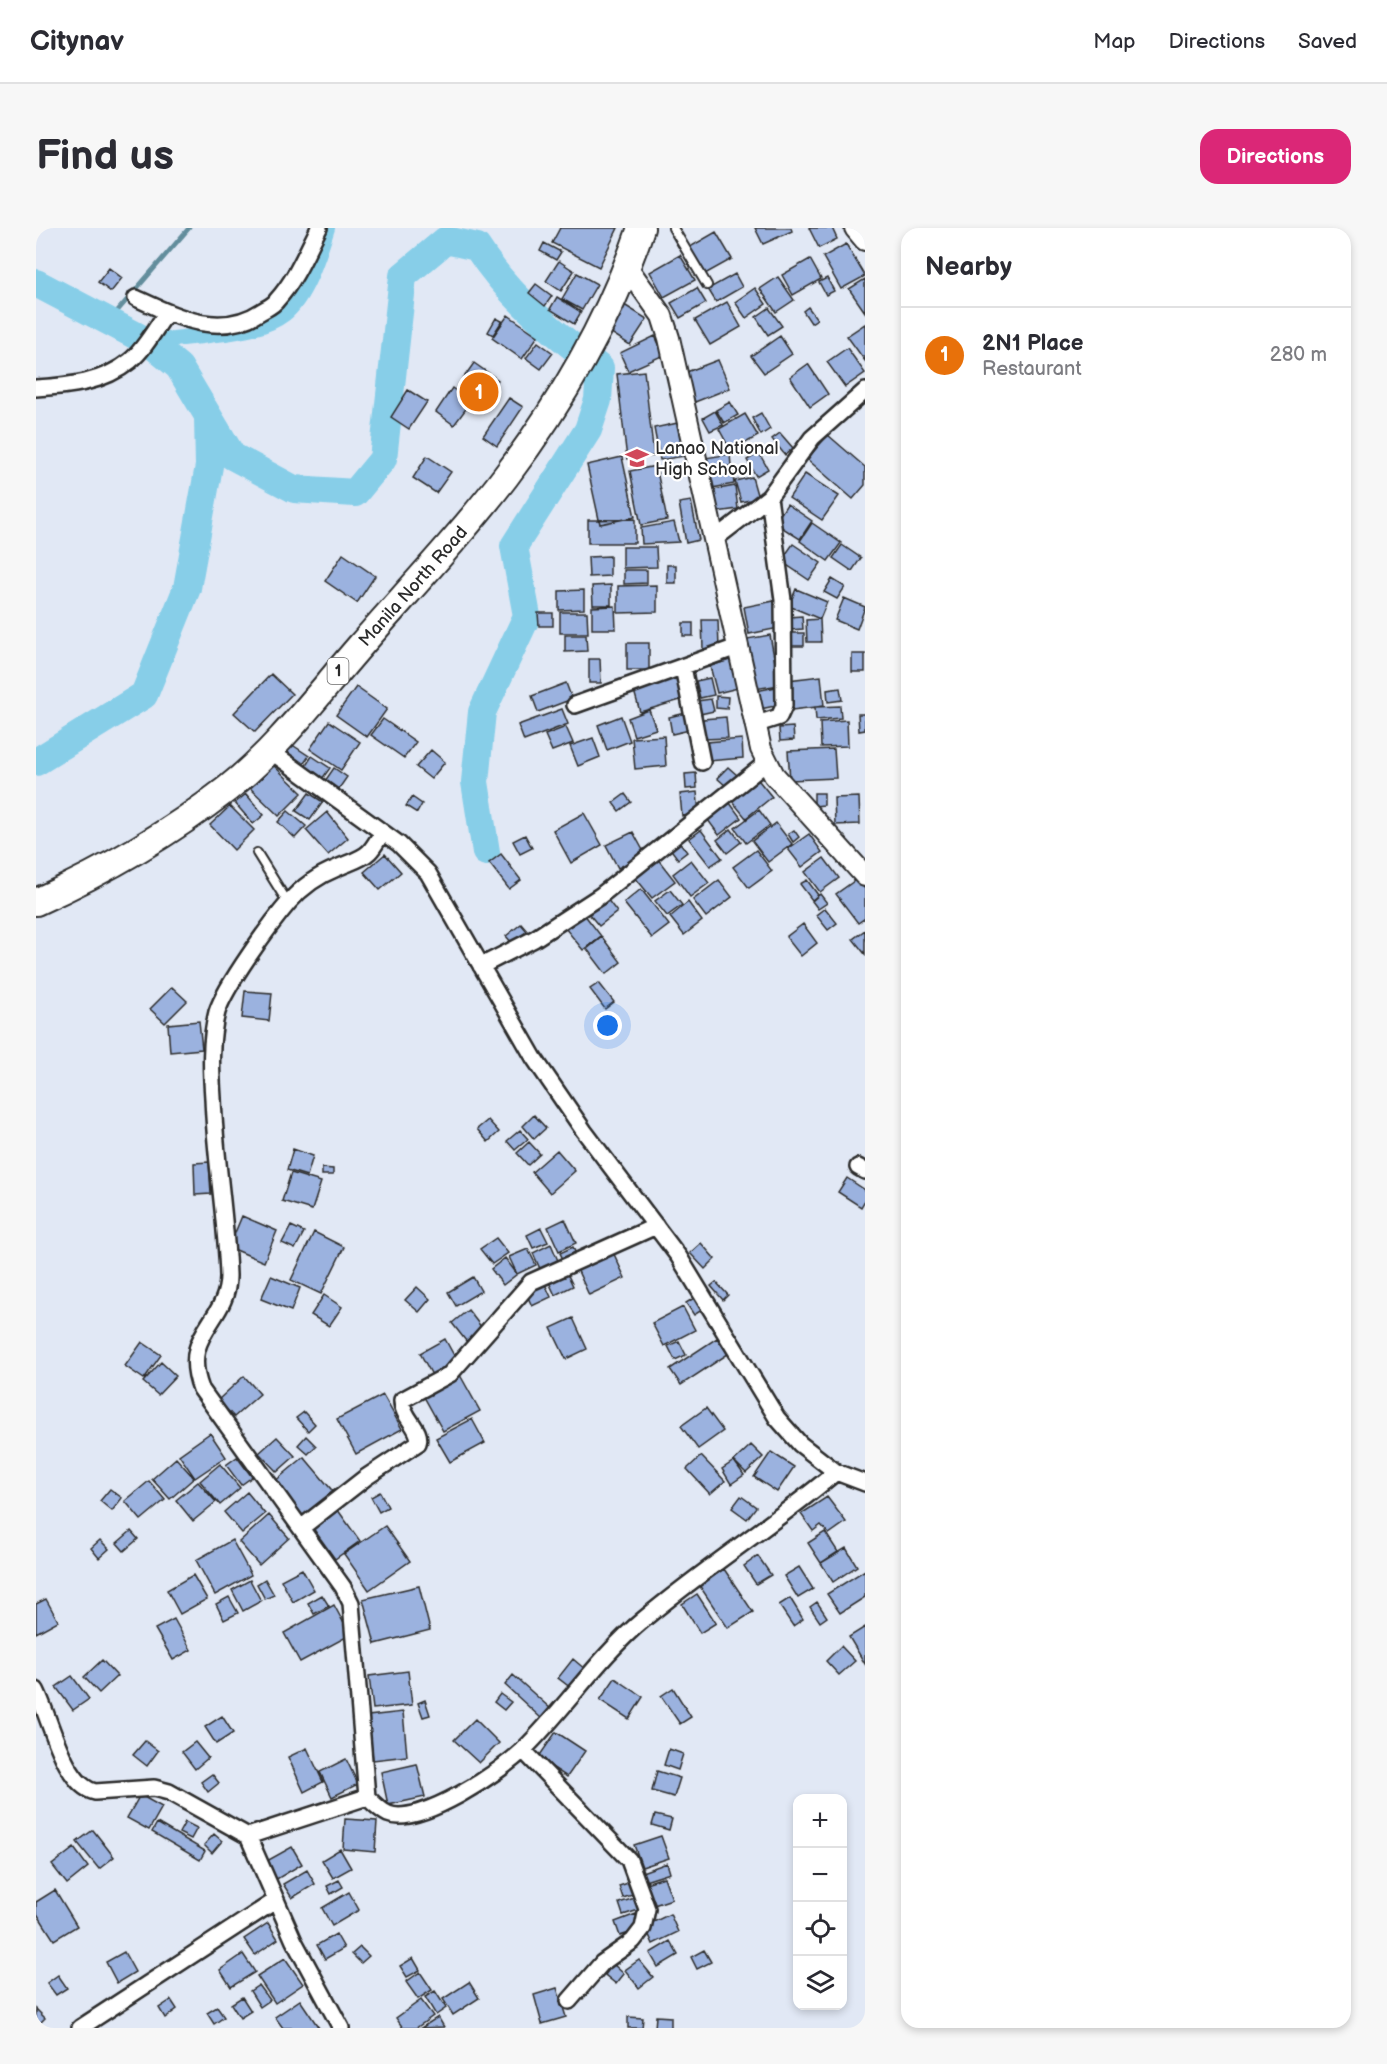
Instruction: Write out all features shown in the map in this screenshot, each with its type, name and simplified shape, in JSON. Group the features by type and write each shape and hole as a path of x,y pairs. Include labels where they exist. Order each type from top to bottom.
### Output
{"highway":[{"name":"Manila North Road","path":"36,902 94,876 158,839 229,788 269,750 505,477 537,432 610,306 641,228"}],"street":[{"path":"136,298 167,312 211,324 232,326 254,317 276,302 301,266 319,228"},
{"path":"855,228 865,240"},
{"path":"627,267 662,316 716,538 754,725 766,763 786,789 865,876"},
{"path":"36,388 64,386 105,376 131,361 167,312"},
{"path":"716,538 769,497 812,438 865,391"},
{"path":"754,725 779,717 784,706 783,600 769,497"},
{"path":"575,705 737,647"},
{"path":"683,668 702,762"},
{"path":"269,750 382,833 416,860 428,873 559,1095 679,1257 777,1418 800,1444 836,1473 865,1482"},
{"path":"481,966 534,939 600,896 766,763"},
{"path":"382,833 370,851 307,883 288,903 230,986 218,1010 212,1036 215,1154 228,1277 217,1310 202,1334 194,1353 194,1372 201,1389 343,1587 351,1603 367,1797 389,1815 409,1817 440,1806 523,1750 615,1645 643,1620 784,1515 836,1473"},
{"path":"301,1528 365,1478 418,1443 419,1435 402,1410 402,1400 450,1374 531,1282 656,1226"},
{"path":"36,1690 72,1775 86,1790 154,1788 170,1792 248,1836 275,1901 341,2028"},
{"path":"523,1750 629,1860 647,1909 644,1928 633,1941 602,1963 569,2001"},
{"path":"248,1836 367,1797"},
{"path":"80,2028 275,1901"}],"lane":[{"path":"673,228 706,285"},
{"path":"258,853 288,903"}],"building":[{"path":"560,228 618,228 599,267 552,243"},
{"path":"755,228 791,228 792,231 763,244"},
{"path":"809,228 832,228 837,239 819,248"},
{"path":"716,232 732,259 705,274 690,247"},
{"path":"544,243 561,252 556,260 540,251"},
{"path":"846,244 865,276 841,289 823,257"},
{"path":"680,255 695,280 664,297 650,272"},
{"path":"810,259 821,279 793,295 782,275"},
{"path":"559,261 574,271 561,291 546,281"},
{"path":"109,268 122,278 111,292 98,282"},
{"path":"577,273 597,284 582,310 562,299"},
{"path":"735,274 742,287 716,302 708,289"},
{"path":"778,277 794,300 776,312 760,289"},
{"path":"827,278 834,291 826,295 819,282"},
{"path":"865,279 865,312 849,289"},
{"path":"536,284 552,296 545,306 529,293"},
{"path":"697,288 706,303 680,318 671,303"},
{"path":"755,288 766,304 746,318 735,302"},
{"path":"557,297 581,312 574,324 550,309"},
{"path":"727,302 741,327 710,345 695,320"},
{"path":"621,303 647,319 630,345 605,329"},
{"path":"808,307 817,319 811,323 803,311"},
{"path":"769,308 782,326 768,335 756,317"},
{"path":"508,315 538,336 522,359 492,338"},
{"path":"496,318 502,321 493,335 488,332"},
{"path":"865,324 865,361 847,336"},
{"path":"655,336 664,355 628,371 620,353"},
{"path":"780,336 792,354 764,373 751,356"},
{"path":"538,342 553,353 541,369 526,358"},
{"path":"847,348 865,373 845,387 827,362"},
{"path":"718,360 730,388 695,402 684,373"},
{"path":"474,363 498,380 481,404 457,387"},
{"path":"808,364 828,394 810,407 790,377"},
{"path":"644,371 654,456 627,459 617,374"},
{"path":"452,388 471,402 454,425 436,412"},
{"path":"408,390 427,402 409,429 391,417"},
{"path":"509,398 523,407 497,446 483,436"},
{"path":"730,402 738,415 724,423 716,410"},
{"path":"715,411 723,425 710,431 703,418"},
{"path":"761,413 770,429 761,435 752,418"},
{"path":"745,414 758,436 731,451 719,429"},
{"path":"678,423 685,456 660,460 654,428"},
{"path":"780,433 793,448 785,455 772,439"},
{"path":"828,435 865,467 865,485 853,499 807,459"},
{"path":"759,453 768,469 756,476 747,460"},
{"path":"730,454 731,466 707,469 705,458"},
{"path":"427,456 451,472 436,493 413,478"},
{"path":"622,457 635,517 600,524 587,465"},
{"path":"656,466 667,520 641,525 630,471"},
{"path":"732,468 734,484 712,488 710,471"},
{"path":"805,474 839,496 822,520 789,498"},
{"path":"752,477 758,498 741,502 735,481"},
{"path":"735,486 738,509 717,512 713,490"},
{"path":"691,501 699,540 686,543 679,503"},
{"path":"787,504 812,521 800,539 775,523"},
{"path":"635,519 635,543 588,543 588,520"},
{"path":"674,522 679,542 642,544 641,528"},
{"path":"812,523 841,543 828,561 800,541"},
{"path":"793,544 821,563 809,580 781,561"},
{"path":"842,545 861,558 852,571 833,558"},
{"path":"623,547 656,547 657,567 623,568"},
{"path":"343,554 375,576 357,603 325,581"},
{"path":"610,556 610,576 589,577 588,557"},
{"path":"667,565 676,565 676,583 667,583"},
{"path":"624,570 647,570 647,583 624,584"},
{"path":"832,579 845,587 837,599 824,592"},
{"path":"611,585 611,605 593,605 592,586"},
{"path":"657,585 657,612 618,613 618,586"},
{"path":"796,589 827,602 820,619 789,606"},
{"path":"584,590 584,609 559,610 559,591"},
{"path":"844,598 865,607 857,629 835,620"},
{"path":"774,601 779,628 749,634 744,607"},
{"path":"615,606 616,629 592,629 592,607"},
{"path":"560,612 587,612 588,633 560,633"},
{"path":"538,613 553,613 553,626 539,626"},
{"path":"802,616 803,629 789,630 788,617"},
{"path":"820,619 821,642 807,642 806,620"},
{"path":"702,620 718,620 719,649 703,649"},
{"path":"683,623 693,623 693,636 683,636"},
{"path":"791,633 804,633 804,646 791,646"},
{"path":"565,635 586,635 587,651 565,652"},
{"path":"770,635 779,685 755,689 747,639"},
{"path":"627,643 649,643 649,670 627,670"},
{"path":"852,654 865,654 865,672 852,672"},
{"path":"589,659 600,659 601,683 589,683"},
{"path":"730,660 738,688 717,693 710,666"},
{"path":"680,673 687,698 640,712 633,687"},
{"path":"271,674 292,694 255,732 234,713"},
{"path":"821,676 824,706 792,710 788,680"},
{"path":"710,678 714,695 700,698 696,681"},
{"path":"566,683 572,699 538,712 532,696"},
{"path":"356,687 387,709 367,737 336,715"},
{"path":"776,687 780,705 760,709 756,691"},
{"path":"840,688 842,700 828,702 827,690"},
{"path":"716,696 728,697 727,709 716,708"},
{"path":"711,699 714,711 700,714 697,701"},
{"path":"840,706 841,718 816,720 815,707"},
{"path":"562,709 568,724 524,741 518,725"},
{"path":"649,710 656,729 634,736 628,718"},
{"path":"690,712 694,729 672,734 669,717"},
{"path":"858,714 865,714 865,730 859,731"},
{"path":"621,716 630,741 607,750 598,725"},
{"path":"726,717 728,738 704,739 703,719"},
{"path":"383,719 416,742 404,758 371,735"},
{"path":"847,720 848,746 821,747 820,722"},
{"path":"329,721 360,742 341,770 310,749"},
{"path":"566,727 573,743 552,751 545,735"},
{"path":"793,727 794,740 780,741 779,728"},
{"path":"664,736 666,766 635,769 632,738"},
{"path":"593,738 600,757 578,766 570,746"},
{"path":"742,739 743,758 708,761 707,742"},
{"path":"291,744 309,756 300,769 282,757"},
{"path":"834,749 836,778 790,780 788,751"},
{"path":"431,750 445,762 431,779 416,767"},
{"path":"312,756 330,768 322,779 305,767"},
{"path":"271,763 302,793 279,816 248,786"},
{"path":"728,767 737,775 726,786 717,778"},
{"path":"334,768 347,777 338,790 325,781"},
{"path":"696,773 697,788 686,789 685,774"},
{"path":"755,776 772,797 746,818 728,796"},
{"path":"697,792 699,814 682,816 680,794"},
{"path":"309,793 323,802 310,820 296,811"},
{"path":"814,793 824,793 824,805 814,806"},
{"path":"246,794 264,815 253,824 235,803"},
{"path":"625,794 631,802 619,811 613,803"},
{"path":"412,797 422,804 417,813 406,806"},
{"path":"859,797 860,824 835,825 834,798"},
{"path":"727,799 741,818 719,835 705,816"},
{"path":"230,806 254,830 234,850 210,825"},
{"path":"759,810 770,825 746,843 735,828"},
{"path":"288,811 306,826 295,838 278,822"},
{"path":"327,812 348,838 328,855 306,830"},
{"path":"584,813 602,845 571,863 553,830"},
{"path":"776,823 792,844 768,862 752,841"},
{"path":"731,829 741,842 727,853 717,840"},
{"path":"701,830 722,858 710,866 689,839"},
{"path":"794,830 799,837 793,842 788,834"},
{"path":"633,832 645,854 618,868 606,845"},
{"path":"809,834 822,852 802,867 788,849"},
{"path":"525,835 532,848 520,854 513,841"},
{"path":"678,840 687,852 678,859 669,847"},
{"path":"756,850 772,871 749,888 733,867"},
{"path":"385,854 401,872 380,890 364,872"},
{"path":"501,854 521,880 509,889 489,863"},
{"path":"657,858 675,881 652,898 634,876"},
{"path":"824,858 839,878 820,892 805,872"},
{"path":"691,860 709,883 690,897 673,874"},
{"path":"857,879 865,889 865,918 858,923 836,894"},
{"path":"719,880 732,897 706,917 693,900"},
{"path":"807,880 818,895 812,900 800,884"},
{"path":"641,889 669,925 652,938 624,903"},
{"path":"670,890 682,905 667,916 655,901"},
{"path":"820,894 827,903 818,909 812,901"},
{"path":"607,899 617,912 599,926 589,914"},
{"path":"688,902 702,921 684,935 670,917"},
{"path":"825,908 837,923 828,930 816,915"},
{"path":"584,914 601,936 583,950 565,928"},
{"path":"521,924 527,931 512,943 506,936"},
{"path":"803,924 817,943 801,956 786,937"},
{"path":"865,930 865,954 853,939"},
{"path":"602,937 621,962 606,974 587,949"},
{"path":"599,983 614,1002 605,1009 590,989"},
{"path":"172,987 187,1001 165,1023 150,1009"},
{"path":"245,991 272,993 269,1021 242,1018"},
{"path":"199,1021 202,1049 170,1052 168,1024"},
{"path":"534,1115 546,1128 534,1139 523,1126"},
{"path":"488,1120 499,1132 488,1142 477,1129"},
{"path":"520,1130 528,1139 515,1150 507,1141"},
{"path":"529,1142 540,1154 528,1165 517,1153"},
{"path":"293,1149 313,1156 307,1176 287,1170"},
{"path":"557,1150 575,1171 550,1193 532,1172"},
{"path":"209,1162 211,1194 195,1195 194,1163"},
{"path":"322,1168 333,1169 333,1175 322,1175"},
{"path":"291,1173 321,1182 312,1210 282,1201"},
{"path":"847,1178 865,1190 865,1200 861,1207 838,1192"},
{"path":"242,1216 277,1231 264,1262 229,1247"},
{"path":"565,1219 576,1243 559,1251 548,1227"},
{"path":"291,1226 304,1232 295,1249 282,1243"},
{"path":"541,1228 548,1242 533,1248 527,1235"},
{"path":"314,1232 344,1247 321,1294 291,1280"},
{"path":"496,1238 508,1253 492,1264 480,1249"},
{"path":"701,1243 715,1259 705,1269 690,1253"},
{"path":"551,1244 559,1263 541,1271 533,1253"},
{"path":"573,1247 577,1257 565,1263 560,1253"},
{"path":"528,1249 536,1265 517,1274 509,1257"},
{"path":"613,1252 625,1278 589,1295 577,1269"},
{"path":"505,1258 517,1274 503,1285 491,1269"},
{"path":"566,1271 573,1286 555,1295 548,1280"},
{"path":"271,1276 300,1288 291,1311 261,1299"},
{"path":"473,1277 481,1291 456,1306 448,1292"},
{"path":"544,1282 551,1297 532,1306 525,1291"},
{"path":"716,1282 728,1295 723,1300 711,1286"},
{"path":"417,1287 430,1299 419,1312 405,1300"},
{"path":"324,1295 342,1307 329,1326 311,1315"},
{"path":"694,1298 702,1310 694,1315 686,1303"},
{"path":"683,1307 695,1330 664,1346 652,1323"},
{"path":"468,1310 482,1328 466,1341 452,1323"},
{"path":"573,1318 587,1349 566,1359 551,1328"},
{"path":"717,1338 728,1354 681,1385 670,1369"},
{"path":"445,1339 457,1361 432,1375 420,1353"},
{"path":"679,1341 686,1355 675,1360 668,1346"},
{"path":"142,1342 161,1355 144,1379 125,1366"},
{"path":"161,1362 176,1376 158,1395 143,1382"},
{"path":"460,1375 480,1411 443,1431 423,1395"},
{"path":"244,1376 260,1394 234,1417 218,1400"},
{"path":"383,1395 402,1429 356,1454 337,1419"},
{"path":"706,1408 723,1431 698,1449 681,1426"},
{"path":"304,1412 315,1424 308,1431 296,1418"},
{"path":"472,1419 485,1443 450,1462 436,1438"},
{"path":"210,1433 226,1457 195,1478 179,1455"},
{"path":"306,1436 316,1446 308,1454 298,1445"},
{"path":"277,1437 295,1456 277,1472 259,1453"},
{"path":"751,1445 763,1457 746,1473 734,1461"},
{"path":"771,1452 794,1467 777,1492 754,1477"},
{"path":"701,1456 725,1481 710,1494 687,1469"},
{"path":"237,1457 252,1477 241,1485 226,1465"},
{"path":"304,1457 336,1495 306,1520 274,1482"},
{"path":"176,1458 194,1478 170,1499 152,1479"},
{"path":"734,1461 744,1475 731,1484 722,1469"},
{"path":"220,1464 240,1488 220,1505 200,1481"},
{"path":"149,1481 165,1500 141,1520 125,1501"},
{"path":"198,1482 216,1502 193,1521 176,1500"},
{"path":"110,1489 122,1498 112,1511 100,1501"},
{"path":"247,1492 265,1514 242,1533 224,1512"},
{"path":"380,1492 388,1507 379,1512 371,1497"},
{"path":"741,1496 756,1507 747,1519 732,1508"},
{"path":"827,1497 846,1522 829,1534 821,1525 813,1531 801,1514"},
{"path":"335,1506 360,1541 335,1559 310,1524"},
{"path":"269,1515 289,1538 259,1565 239,1542"},
{"path":"385,1526 410,1561 369,1590 344,1554"},
{"path":"131,1531 138,1539 124,1551 117,1543"},
{"path":"825,1532 838,1552 821,1563 808,1543"},
{"path":"100,1540 109,1549 99,1558 91,1548"},
{"path":"232,1540 251,1575 215,1595 196,1560"},
{"path":"846,1548 857,1566 833,1582 821,1563"},
{"path":"758,1556 771,1575 756,1584 744,1566"},
{"path":"799,1567 813,1589 798,1598 784,1576"},
{"path":"302,1569 314,1590 293,1602 281,1580"},
{"path":"724,1569 753,1612 728,1628 699,1585"},
{"path":"865,1570 865,1597 840,1613 827,1594"},
{"path":"193,1575 207,1599 180,1614 167,1590"},
{"path":"265,1579 274,1595 265,1599 257,1584"},
{"path":"250,1580 261,1601 243,1611 232,1590"},
{"path":"419,1586 430,1630 375,1644 363,1599"},
{"path":"697,1594 716,1623 700,1633 682,1604"},
{"path":"322,1595 329,1606 314,1614 308,1603"},
{"path":"229,1597 238,1613 224,1620 216,1604"},
{"path":"790,1598 803,1619 793,1626 779,1605"},
{"path":"46,1599 58,1621 36,1633 36,1604"},
{"path":"817,1602 827,1617 820,1622 810,1607"},
{"path":"334,1605 350,1635 300,1662 284,1633"},
{"path":"174,1619 191,1650 173,1660 155,1629"},
{"path":"865,1627 865,1664 849,1637"},
{"path":"841,1646 855,1661 839,1675 826,1661"},
{"path":"573,1659 586,1670 571,1688 558,1678"},
{"path":"102,1660 117,1676 99,1693 84,1677"},
{"path":"408,1671 412,1705 373,1709 369,1676"},
{"path":"513,1675 551,1709 542,1719 505,1685"},
{"path":"72,1676 89,1699 73,1710 56,1687"},
{"path":"615,1678 643,1697 629,1719 600,1700"},
{"path":"673,1688 691,1717 680,1724 661,1696"},
{"path":"500,1694 511,1702 504,1710 494,1702"},
{"path":"425,1700 430,1715 423,1717 418,1703"},
{"path":"403,1712 407,1756 373,1760 368,1716"},
{"path":"222,1716 233,1733 216,1744 205,1727"},
{"path":"475,1719 499,1743 479,1763 454,1740"},
{"path":"556,1732 585,1751 567,1777 538,1758"},
{"path":"145,1741 158,1751 147,1766 133,1755"},
{"path":"195,1742 208,1758 195,1769 182,1752"},
{"path":"307,1748 323,1782 304,1792 288,1757"},
{"path":"669,1749 683,1754 678,1770 664,1765"},
{"path":"346,1759 358,1784 332,1797 320,1772"},
{"path":"417,1764 425,1797 388,1805 381,1772"},
{"path":"657,1771 680,1778 674,1797 652,1791"},
{"path":"212,1774 219,1783 208,1792 201,1782"},
{"path":"140,1795 162,1807 149,1830 127,1818"},
{"path":"655,1815 672,1819 669,1830 652,1825"},
{"path":"345,1819 377,1821 375,1852 343,1849"},
{"path":"185,1822 197,1828 191,1839 179,1833"},
{"path":"157,1823 205,1851 200,1860 152,1832"},
{"path":"93,1830 114,1857 99,1869 77,1842"},
{"path":"214,1834 222,1841 212,1853 204,1845"},
{"path":"661,1836 669,1858 642,1867 634,1845"},
{"path":"292,1847 302,1864 275,1880 265,1862"},
{"path":"74,1848 88,1867 67,1884 52,1865"},
{"path":"340,1849 351,1868 333,1878 322,1860"},
{"path":"667,1863 670,1873 645,1881 642,1872"},
{"path":"307,1870 315,1884 292,1898 283,1884"},
{"path":"664,1877 672,1899 648,1907 640,1885"},
{"path":"339,1880 343,1887 331,1894 327,1886"},
{"path":"634,1881 638,1893 623,1898 619,1886"},
{"path":"55,1890 77,1926 54,1940 36,1912 36,1902"},
{"path":"349,1892 359,1910 332,1926 322,1908"},
{"path":"641,1896 645,1908 623,1915 619,1903"},
{"path":"636,1914 641,1929 620,1936 615,1922"},
{"path":"670,1914 678,1932 653,1944 645,1926"},
{"path":"268,1923 278,1939 255,1955 244,1939"},
{"path":"336,1934 344,1948 325,1959 317,1945"},
{"path":"670,1941 678,1955 658,1967 650,1953"},
{"path":"360,1947 369,1956 361,1963 352,1954"},
{"path":"704,1950 711,1962 697,1969 691,1957"},
{"path":"124,1952 135,1972 117,1983 106,1962"},
{"path":"243,1954 255,1972 231,1987 220,1970"},
{"path":"285,1958 303,1984 275,2003 257,1976"},
{"path":"413,1958 420,1970 407,1977 400,1966"},
{"path":"639,1960 653,1977 639,1988 625,1970"},
{"path":"613,1964 624,1974 616,1984 605,1975"},
{"path":"420,1972 432,1990 418,1999 406,1982"},
{"path":"58,1975 67,1988 56,1995 47,1983"},
{"path":"469,1982 479,1998 453,2015 443,1999"},
{"path":"259,1985 270,2000 260,2007 250,1991"},
{"path":"557,1988 566,2017 542,2024 534,1995"},
{"path":"435,1991 446,2008 436,2015 425,1997"},
{"path":"242,1997 251,2011 240,2018 231,2004"},
{"path":"171,2000 177,2009 165,2018 159,2008"},
{"path":"300,2000 319,2028 283,2028 275,2017"},
{"path":"421,2000 433,2016 416,2028 403,2028 396,2018"},
{"path":"217,2007 224,2017 214,2024 207,2013"},
{"path":"36,2009 45,2018 36,2027"},
{"path":"656,2016 671,2017 671,2028 655,2028"},
{"path":"438,2017 444,2027 421,2028"},
{"path":"628,2017 643,2018 642,2028 628,2028"}],"waterway":[{"path":"107,323 189,228"},
{"path":"150,343 238,331 268,323 284,314 299,297 305,286 327,228"},
{"path":"36,283 150,343 179,367 232,456 294,489 355,493 383,459 403,276 446,240 477,247 503,282 533,313 600,368 598,400 588,430 514,546 527,616 482,712 475,782 486,852"},
{"path":"36,762 144,695 187,588 209,466 208,417"}],"place":[{"name":"2N1 Place","path":"479,392"},
{"name":"Lanao National High School","path":"637,458"}]}
